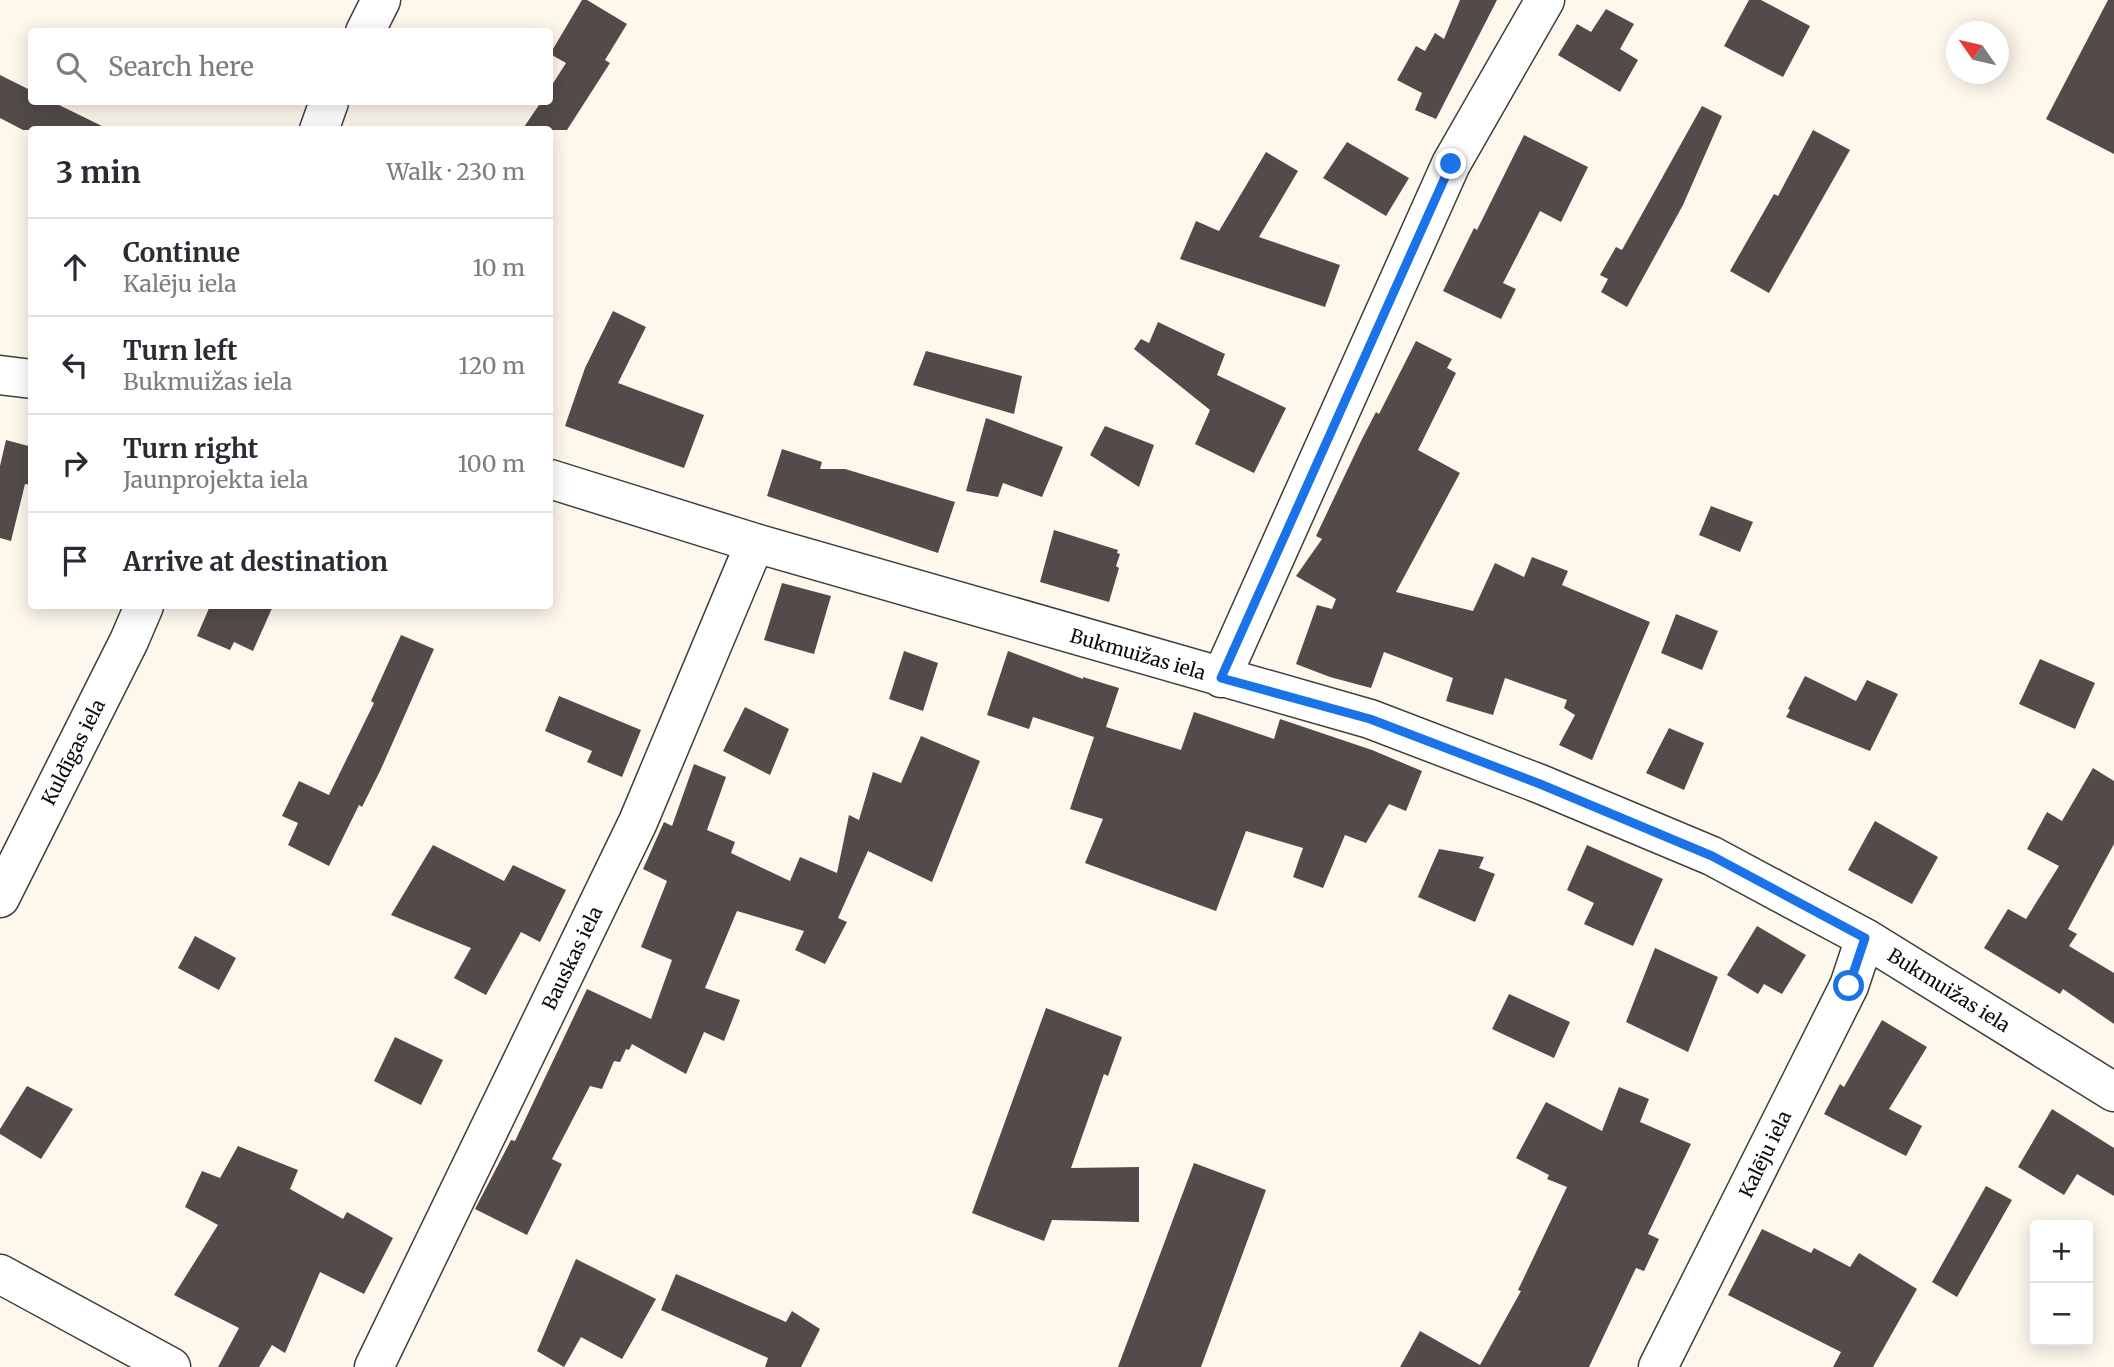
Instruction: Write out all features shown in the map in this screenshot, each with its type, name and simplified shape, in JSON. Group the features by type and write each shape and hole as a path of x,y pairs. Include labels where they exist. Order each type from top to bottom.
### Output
{"street":[{"path":"367,28 381,0"},
{"path":"1221,678 1451,164 1545,0"},
{"path":"321,126 328,105"},
{"path":"0,375 28,378"},
{"name":"Bukmuižas iela","path":"553,480 755,543 1370,719 1540,784 1712,856 1865,938 2114,1091"},
{"name":"Bauskas iela","path":"374,1367 638,822 755,543"},
{"name":"Kuldīgas iela","path":"0,898 143,609"},
{"name":"Kalēju iela","path":"1658,1367 1849,986 1865,938"},
{"path":"0,1274 172,1367"}],"building":[{"path":"582,0 587,0 627,24 605,60 610,63 567,130 553,130 553,126 525,126 539,105 553,105 553,83 566,63 553,56 553,49"},
{"path":"1460,0 1497,0 1436,119 1415,110 1422,93 1397,80 1416,46 1425,51 1435,33 1444,39"},
{"path":"1749,0 1761,0 1810,26 1783,77 1724,46"},
{"path":"2108,0 2114,0 2114,154 2046,119"},
{"path":"1606,9 1634,24 1620,49 1638,60 1620,92 1558,55 1577,24 1591,32"},
{"path":"0,75 28,89 28,105 59,105 102,126 28,126 28,130 23,130 0,118"},
{"path":"1702,106 1722,116 1683,205 1627,307 1601,292 1608,279 1600,275 1616,247 1622,250"},
{"path":"1813,130 1850,150 1769,293 1730,271 1774,194 1778,196"},
{"path":"1524,135 1588,167 1561,222 1540,211 1503,283 1516,289 1501,319 1443,291"},
{"path":"1347,142 1409,178 1386,216 1323,178"},
{"path":"1266,152 1298,171 1259,237 1340,265 1325,307 1180,259 1196,221 1219,231"},
{"path":"613,311 646,327 618,383 704,415 684,468 565,426 585,368"},
{"path":"1158,322 1225,354 1217,375 1286,408 1254,473 1195,444 1210,410 1134,349 1141,339 1149,343"},
{"path":"1416,341 1452,359 1447,368 1456,373 1418,450 1460,473 1396,592 1473,611 1495,563 1524,577 1532,557 1568,571 1562,585 1650,622 1592,760 1559,745 1575,715 1564,708 1567,700 1505,678 1493,715 1446,701 1453,678 1384,652 1371,688 1296,664 1317,605 1332,609 1336,599 1296,576 1322,539 1316,536 1362,439 1376,412 1379,414"},
{"path":"926,351 1022,376 1014,414 913,385"},
{"path":"986,418 1063,447 1042,497 1003,483 998,497 966,491"},
{"path":"1105,426 1154,445 1139,487 1090,455"},
{"path":"6,440 28,446 28,484 25,484 11,541 0,538 0,466"},
{"path":"782,449 822,462 820,469 845,469 955,502 938,553 767,496"},
{"path":"1711,506 1753,522 1740,552 1699,535"},
{"path":"1054,530 1118,550 1117,553 1120,554 1116,566 1119,568 1109,602 1040,582"},
{"path":"782,583 831,596 814,654 764,640"},
{"path":"209,609 272,609 253,651 234,642 230,650 197,636"},
{"path":"1676,614 1718,631 1702,670 1661,653"},
{"path":"401,635 434,649 381,769 362,807 359,805 329,866 288,845 298,823 282,816 299,781 329,795 374,703 371,701"},
{"path":"904,651 938,663 923,711 889,699"},
{"path":"1008,651 1083,679 1119,688 1106,727 1181,750 1194,712 1274,739 1280,719 1372,750 1422,771 1406,811 1389,804 1366,843 1345,835 1323,888 1293,877 1303,848 1246,831 1216,911 1085,863 1103,819 1070,809 1094,737 1033,717 1029,729 987,715"},
{"path":"2040,659 2095,683 2075,729 2019,704"},
{"path":"1805,676 1856,701 1867,680 1898,694 1870,751 1786,717"},
{"path":"559,696 641,730 622,777 587,762 592,751 545,731"},
{"path":"745,707 789,729 770,775 723,751"},
{"path":"1669,728 1704,743 1684,790 1646,773"},
{"path":"921,736 980,761 932,882 868,851 838,918 847,922 825,964 795,950 804,931 737,911 705,988 740,1000 724,1041 704,1032 686,1074 632,1044 629,1050 626,1049 620,1062 614,1061 602,1089 590,1086 552,1159 562,1164 527,1235 475,1209 511,1140 515,1141 587,989 651,1019 672,960 641,947 667,881 643,869 664,822 672,826 694,764 726,777 707,830 735,842 731,853 790,881 800,857 837,873 849,815 859,820 873,772 901,783"},
{"path":"2093,768 2114,781 2114,844 2068,929 2077,934 2069,946 2114,973 2114,1024 2063,989 2060,994 1984,948 2008,909 2026,919 2059,866 2027,849 2047,812 2062,821"},
{"path":"1875,821 1938,857 1912,904 1848,870"},
{"path":"433,845 504,881 513,865 566,890 540,942 521,932 486,995 454,978 471,948 391,915"},
{"path":"1587,845 1663,879 1633,946 1584,924 1594,903 1567,890"},
{"path":"1439,849 1484,857 1479,868 1495,874 1475,922 1418,897"},
{"path":"1757,926 1806,955 1782,994 1764,984 1758,994 1727,975"},
{"path":"195,936 236,958 219,990 178,968"},
{"path":"1655,948 1718,977 1688,1052 1626,1022"},
{"path":"1509,994 1570,1022 1554,1058 1492,1029"},
{"path":"1046,1008 1122,1037 1108,1076 1104,1074 1071,1168 1139,1167 1139,1222 1052,1220 1044,1241 972,1213"},
{"path":"1882,1020 1927,1047 1889,1109 1922,1126 1906,1156 1824,1114 1840,1084 1844,1087"},
{"path":"395,1037 443,1060 421,1105 374,1081"},
{"path":"27,1086 73,1109 41,1159 0,1134 0,1129"},
{"path":"1619,1087 1649,1099 1640,1122 1691,1144 1648,1234 1659,1239 1644,1271 1636,1268 1589,1367 1400,1367 1420,1331 1480,1365 1521,1291 1518,1290 1567,1187 1547,1179 1549,1175 1516,1158 1546,1102 1602,1131"},
{"path":"2052,1109 2114,1148 2114,1196 2077,1174 2064,1195 2018,1167"},
{"path":"238,1146 298,1170 290,1189 343,1219 347,1212 393,1238 364,1294 320,1272 285,1353 272,1345 259,1367 218,1367 239,1328 174,1295 218,1225 185,1207 202,1171 220,1178"},
{"path":"1194,1163 1266,1190 1201,1367 1118,1367"},
{"path":"1986,1186 2012,1200 1957,1297 1932,1282"},
{"path":"1762,1229 1811,1253 1814,1248 1850,1267 1859,1253 1917,1289 1873,1367 1833,1367 1841,1352 1728,1295"},
{"path":"576,1259 656,1299 622,1359 581,1337 564,1367 537,1351"},
{"path":"676,1274 786,1322 792,1311 820,1329 801,1367 765,1367 768,1358 661,1310"}],"route":[{"path":"1451,164 1221,678 1370,719 1540,784 1712,856 1865,938 1849,986"}]}
